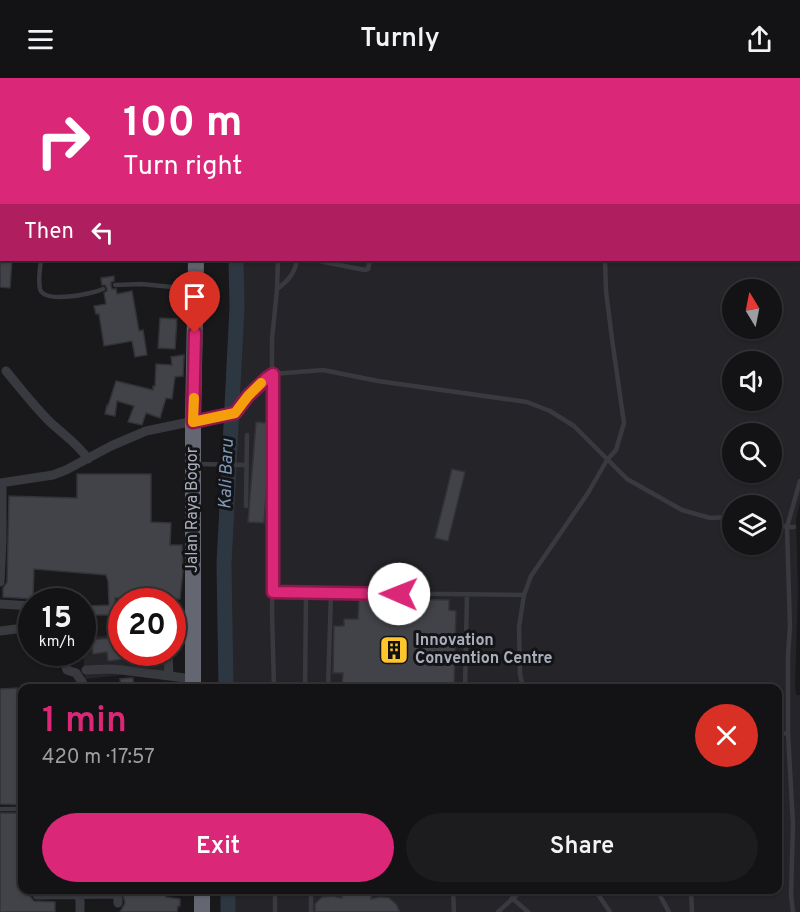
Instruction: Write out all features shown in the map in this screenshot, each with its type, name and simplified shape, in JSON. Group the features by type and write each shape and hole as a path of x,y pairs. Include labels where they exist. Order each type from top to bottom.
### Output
{"highway":[{"name":"Jalan Raya Bogor","path":"196,261 198,421 206,464 196,684"},
{"name":"Jalan Raya Bogor","path":"198,421 206,261"},
{"path":"191,894 192,912"},
{"path":"202,894 202,912"}],"street":[{"path":"6,371 32,404 75,443 88,459"},
{"path":"0,582 1,483 53,475 146,431 198,421"},
{"path":"0,604 18,605"},
{"path":"0,631 18,629"},
{"path":"66,666 67,670 76,673 83,684"},
{"path":"169,666 169,676"},
{"path":"87,670 110,669 169,676 191,684"},
{"path":"78,894 80,912"},
{"path":"37,895 116,894 118,903"}],"lane":[{"path":"41,261 40,289 44,295 50,297 83,295 103,289"},
{"path":"274,684 272,339 278,261"},
{"path":"277,289 287,282 297,261"},
{"path":"319,261 365,270 368,269 370,261"},
{"path":"522,684 519,627 531,576 588,493 607,460 616,450 624,423 606,291 605,261"},
{"path":"115,285 141,284 196,289"},
{"path":"198,421 232,414 273,374 323,370 378,381 527,402 550,411 574,426 627,479 682,510 710,519 722,518"},
{"path":"246,506 247,435"},
{"path":"206,464 247,465"},
{"path":"793,912 791,895 793,824 788,733 787,527 800,481"},
{"path":"782,526 795,527"},
{"path":"273,592 525,595"},
{"path":"305,684 306,593"},
{"path":"328,684 331,593"},
{"path":"465,684 467,595"},
{"path":"782,734 788,733"},
{"path":"0,809 18,809"},
{"path":"275,894 275,912"},
{"path":"310,912 311,894"},
{"path":"453,894 454,912"},
{"path":"498,912 517,894"},
{"path":"598,894 610,912"},
{"path":"659,894 669,912"},
{"path":"691,894 692,912"},
{"path":"512,898 528,912"}],"shaded area":[{"path":"231,261 800,261 800,503 796,519 798,591 795,683 796,695 800,695 800,912 228,912 228,894 782,894 782,684 229,684"},
{"path":"108,635 108,666 172,666 172,680 122,675 85,679 84,666 96,666 96,637"}],"building":[{"path":"0,261 12,261 10,288 0,287"},
{"path":"114,276 111,286 112,289 116,289 117,294 132,291 139,331 143,330 147,355 135,357 132,341 104,346 99,314 96,314 94,306 106,304 104,293 107,288 102,285 101,278"},
{"path":"160,318 177,319 175,349 158,348"},
{"path":"184,355 183,376 175,377 172,399 166,398 160,418 146,413 142,425 128,422 134,406 117,401 115,416 105,414 116,381 153,390 156,364 172,365 171,357"},
{"path":"256,422 268,423 269,451 264,523 248,522"},
{"path":"452,469 465,472 448,541 435,538"},
{"path":"77,474 151,474 151,522 171,523 170,545 182,545 181,588 108,588 106,575 34,569 33,588 18,588 18,598 3,597 3,588 7,582 9,496 77,498"},
{"name":"Innovation Convention Centre","path":"359,598 449,600 449,610 456,611 454,684 342,684 343,673 333,673 334,626 344,626 344,619 358,619"},
{"path":"108,605 108,615 96,615 96,606"},
{"path":"108,638 108,661 107,652 96,654 96,640"},
{"path":"133,678 134,684 121,684 120,679"},
{"path":"17,688 18,805 0,804 0,689"},
{"path":"0,813 18,813 18,894 31,894 34,901 55,902 55,912 0,912"},
{"path":"123,894 166,894 166,897 180,899 177,912 120,912 125,903"},
{"path":"341,894 372,894 371,899 389,898 400,912 315,912 315,904 322,897 342,898"}],"waterway":[{"name":"Kali Baru","path":"226,684 224,564 237,307 236,261"},
{"name":"Kali Baru","path":"228,894 228,912"}],"slow traffic":[{"path":"194,398 193,422 235,413 261,383"}],"place":[{"name":"Innovation Convention Centre","path":"394,650"}],"route":[{"path":"195,333 193,422 235,413 248,396 273,374 273,592 399,594"}]}
